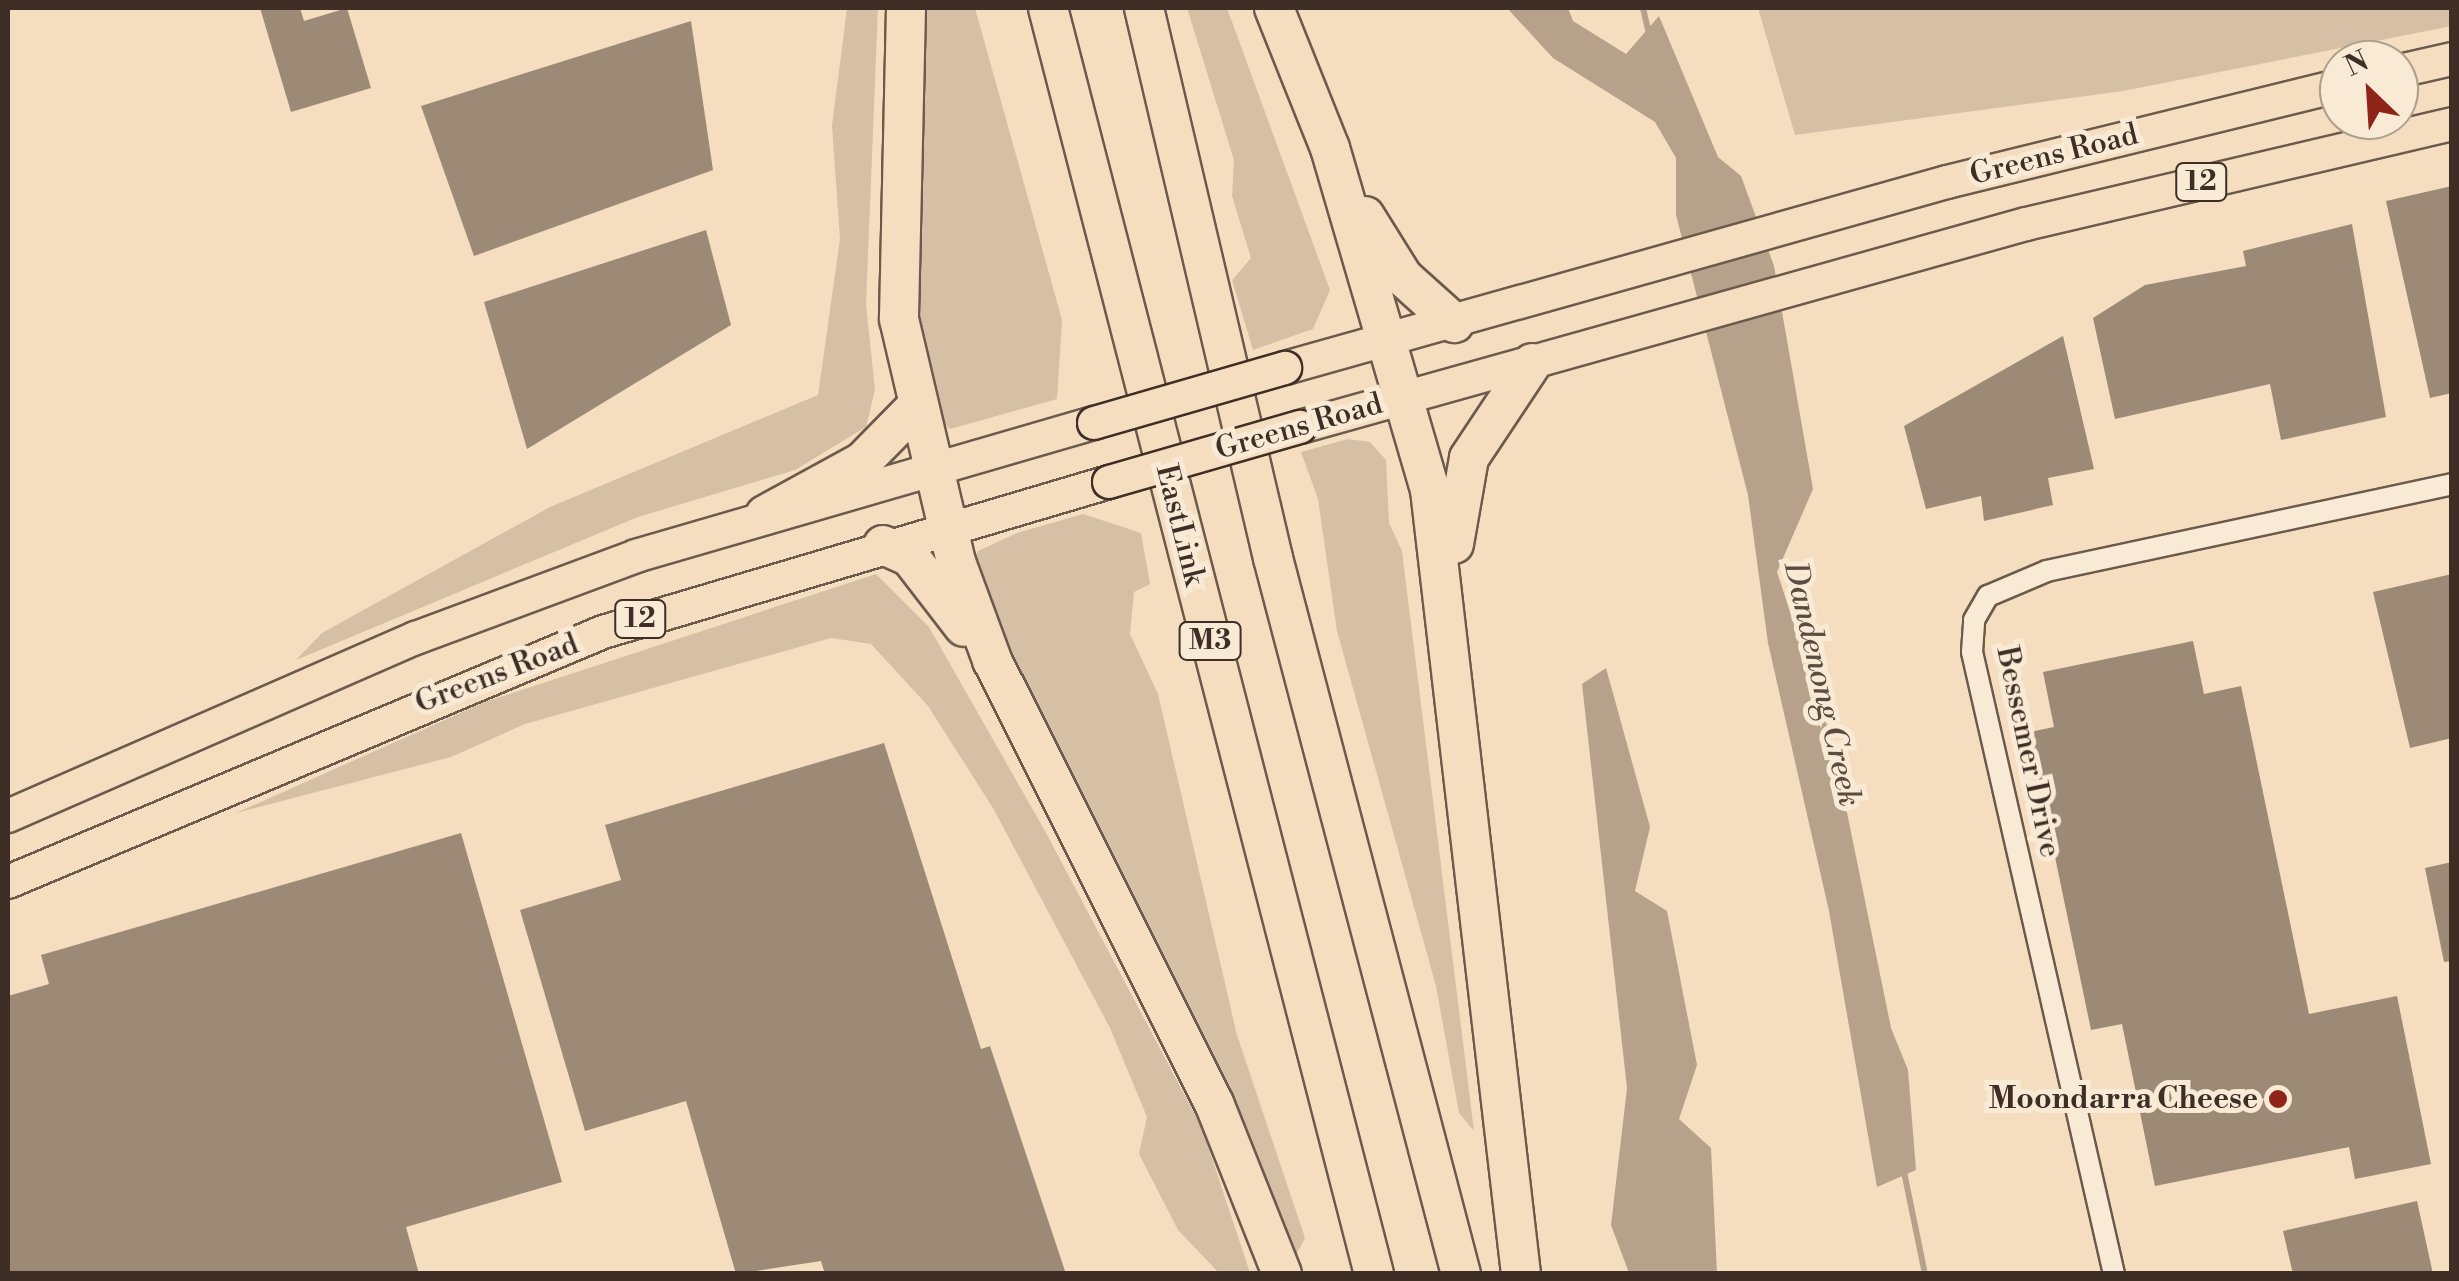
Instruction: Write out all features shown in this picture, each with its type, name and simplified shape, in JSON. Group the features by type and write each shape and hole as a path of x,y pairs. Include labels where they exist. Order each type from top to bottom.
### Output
{"highway":[{"path":"906,8 896,280 915,408 947,527 1014,705 1200,1074 1282,1274"},
{"name":"EastLink","path":"1048,8 1374,1274"},
{"name":"M3","path":"1144,8 1273,558 1460,1274"},
{"path":"1274,8 1330,148 1406,397 1449,596 1521,1274"},
{"path":"1330,148 1396,268 1454,323"},
{"path":"1449,596 1459,484 1480,434 1532,363"},
{"path":"764,515 862,462 915,408"},
{"path":"883,545 932,582 1014,705"}],"main road":[{"path":"2419,66 2452,59"},
{"name":"Greens Road","path":"8,816 416,638 764,515 1804,222 2319,91"},
{"name":"Greens Road","path":"8,882 509,667 883,545 1821,283 2452,124"}],"street":[{"name":"Bessemer Drive","path":"2114,1274 1972,652 1974,620 1988,596 2047,572 2452,484"}],"shaded area":[{"path":"847,8 878,8 866,304 875,390 866,427 795,470 638,517 296,660 322,633 550,507 818,395 840,239 832,126"},
{"path":"920,8 975,8 1062,320 1057,399 950,429 919,396 908,123"},
{"path":"1187,8 1227,8 1330,290 1313,329 1253,350 1232,280 1251,258 1232,196 1234,160"},
{"path":"1507,8 1568,8 1573,21 1626,54 1659,16 1718,157 1741,176 1774,266 1813,489 1777,572 1833,744 1891,1028 1908,1070 1916,1170 1877,1187 1829,911 1768,643 1748,495 1676,215 1676,158 1655,122 1553,58"},
{"path":"1758,8 2451,8 2452,26 2381,40 2319,40 2319,52 2123,91 1795,135"},
{"path":"1348,439 1370,442 1386,460 1389,523 1402,551 1474,1131 1459,1113 1436,986 1337,631 1318,499 1301,452"},
{"path":"1083,514 1141,533 1150,584 1134,592 1130,634 1158,694 1237,1035 1305,1238 1294,1259 971,564 978,551 1017,533"},
{"path":"876,574 929,627 1045,831 1202,1128 1250,1273 1219,1273 1178,1230 1139,1154 1147,1117 1110,1028 993,808 928,706 871,644 831,638 525,724 451,757 236,813 485,702"},
{"path":"1606,668 1650,827 1635,891 1667,911 1697,1065 1679,1119 1711,1148 1717,1273 1629,1273 1611,1225 1627,1088 1582,684"}],"building":[{"path":"260,8 300,8 304,21 347,8 371,88 291,112"},
{"path":"691,21 713,170 474,256 421,106"},
{"path":"2452,186 2452,393 2430,398 2386,201"},
{"path":"2352,224 2386,417 2281,440 2270,384 2115,419 2093,318 2145,285 2246,266 2243,251"},
{"path":"706,230 731,325 527,449 484,302"},
{"path":"2063,336 2094,469 2048,478 2053,505 1984,521 1981,496 1926,509 1904,426"},
{"path":"2452,574 2452,738 2410,748 2373,592"},
{"path":"2193,641 2204,694 2241,686 2309,1014 2397,996 2431,1164 2355,1179 2349,1147 2155,1186 2122,1024 2091,1030 2029,732 2054,727 2043,672"},
{"path":"884,743 981,1049 990,1046 1066,1274 825,1274 821,1261 736,1274 686,1101 585,1131 520,910 621,880 605,825"},
{"path":"461,833 562,1182 406,1227 419,1274 8,1274 8,996 49,984 41,955"},
{"path":"2452,862 2452,961 2444,962 2425,868"},
{"path":"2417,1201 2433,1274 2293,1274 2283,1231"}],"waterway":[{"name":"Dandenong Creek","path":"1643,8 1649,33"},
{"name":"Dandenong Creek","path":"1903,1167 1925,1274"}],"place":[{"name":"Moondarra Cheese","path":"2278,1099"}]}
